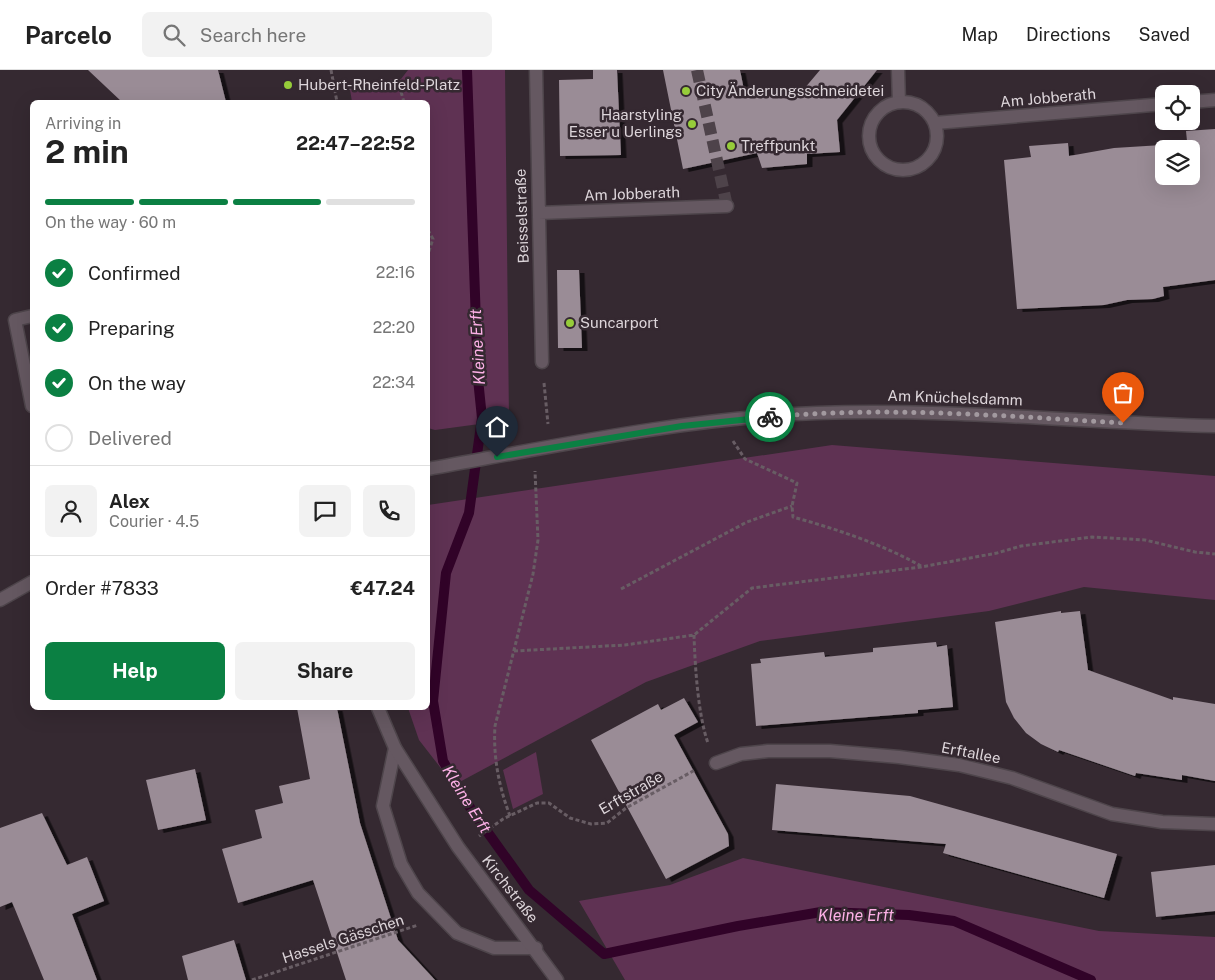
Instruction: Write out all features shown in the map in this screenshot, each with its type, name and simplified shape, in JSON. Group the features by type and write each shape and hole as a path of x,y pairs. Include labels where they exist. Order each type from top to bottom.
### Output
{"street":[{"name":"Beisselstraße","path":"536,70 542,362"},
{"path":"898,70 899,102"},
{"path":"1200,101 1215,100"},
{"path":"899,102 911,102 922,107 935,123 938,135 932,155 924,164 913,170 893,169 879,161 872,150 869,139 869,130 874,118 881,110 899,102"},
{"name":"Am Jobberath","path":"935,123 1155,105"},
{"name":"Am Jobberath","path":"539,213 727,206"},
{"path":"30,316 15,320 30,396"},
{"name":"Am Knüchelsdamm","path":"430,470 550,447 721,422 816,413 910,411 1215,426"},
{"path":"0,600 30,583"},
{"name":"Kirchstraße","path":"379,710 395,748 479,877 536,948 558,980"},
{"name":"Kirchstraße","path":"395,748 383,806 401,864 418,893 440,918 457,933 494,948 536,948"},
{"name":"Erftallee","path":"716,763 740,754 768,751 830,750 899,757 959,765 1012,778 1112,814 1162,822 1215,824"}],"path":[{"path":"331,70 337,100"},
{"path":"335,89 400,85 404,100"},
{"path":"430,234 433,240 430,248"},
{"path":"542,362 550,447"},
{"path":"721,422 745,460 797,483 792,506 793,517 818,523 901,555 921,567"},
{"path":"510,816 503,798 494,744 495,726 533,574 538,540 534,450"},
{"path":"621,589 747,522 792,506"},
{"path":"514,651 625,645 694,635 752,588 921,567 997,553 1021,546 1092,537 1145,540 1195,552 1215,554"},
{"path":"694,635 694,665 704,731 716,763"},
{"name":"Erftstraße","path":"481,835 503,819 537,803 549,803 570,818 591,824 607,823 626,808 682,777 716,763"},
{"name":"Hassels Gässchen","path":"252,980 440,918"}],"shaded area":[{"path":"408,70 505,70 509,420 435,430 430,429 430,100 352,100 349,83 401,79"},
{"path":"832,445 1215,476 1215,600 1084,587 989,611 760,641 646,682 454,785 419,740 409,710 430,710 430,505"},
{"path":"536,752 543,794 513,809 503,770"},
{"path":"743,858 1099,931 1215,937 1215,980 625,980 579,901 670,885"}],"building":[{"path":"88,70 218,70 226,100 120,100"},
{"path":"593,70 617,70 621,155 560,156 559,80 593,79"},
{"path":"663,70 740,70 745,95 804,89 820,70 877,70 837,120 840,152 807,154 807,164 762,168 757,153 683,169"},
{"path":"1215,129 1215,280 1163,287 1164,296 1153,299 1127,300 1104,305 1017,309 1004,160 1031,157 1029,146 1068,143 1069,156 1114,148 1155,145 1155,185 1200,185 1200,140 1187,140 1186,131"},
{"name":"Suncarport","path":"557,270 579,270 582,348 558,348"},
{"path":"1061,611 1061,613 1080,611 1088,670 1173,700 1173,697 1215,704 1215,781 1182,775 1182,780 1136,773 1135,776 1059,750 1058,752 1041,744 1026,733 1014,718 1006,702 995,622"},
{"path":"936,642 937,647 947,645 953,707 918,710 918,713 756,726 751,664 761,663 760,659 824,652 825,657 873,652 873,648"},
{"path":"684,698 698,722 674,735 728,834 729,846 666,879 591,740 658,704 661,710"},
{"path":"297,710 337,710 360,823 398,940 435,980 346,980 313,880 238,903 222,849 262,838 255,810 283,803 279,786 310,779"},
{"path":"195,769 206,820 158,830 146,780"},
{"path":"776,784 910,796 1117,854 1104,898 943,853 946,844 772,830"},
{"path":"42,813 67,865 87,857 104,901 72,914 97,980 44,980 12,902 0,907 0,828"},
{"path":"1215,865 1215,911 1156,917 1151,872"},
{"path":"234,940 246,980 188,980 182,956"}],"waterway":[{"name":"Kleine Erft","path":"467,70 478,379 482,418 469,513 446,573 433,701 443,761 471,809 529,890 604,954 738,926 821,912 909,915 954,921 1091,980"}],"tunnel":[{"path":"697,70 727,206"}],"way so far":[{"path":"770,417 816,413 910,411 1123,423"}],"place":[{"name":"Hubert-Rheinfeld-Platz","path":"288,85"},
{"name":"City Änderungsschneidetei","path":"686,91"},
{"name":"Haarstyling Esser u Uerlings","path":"692,124"},
{"name":"Treffpunkt","path":"731,146"},
{"name":"Suncarport","path":"570,323"}],"route":[{"path":"497,457 682,426 770,417"}]}
